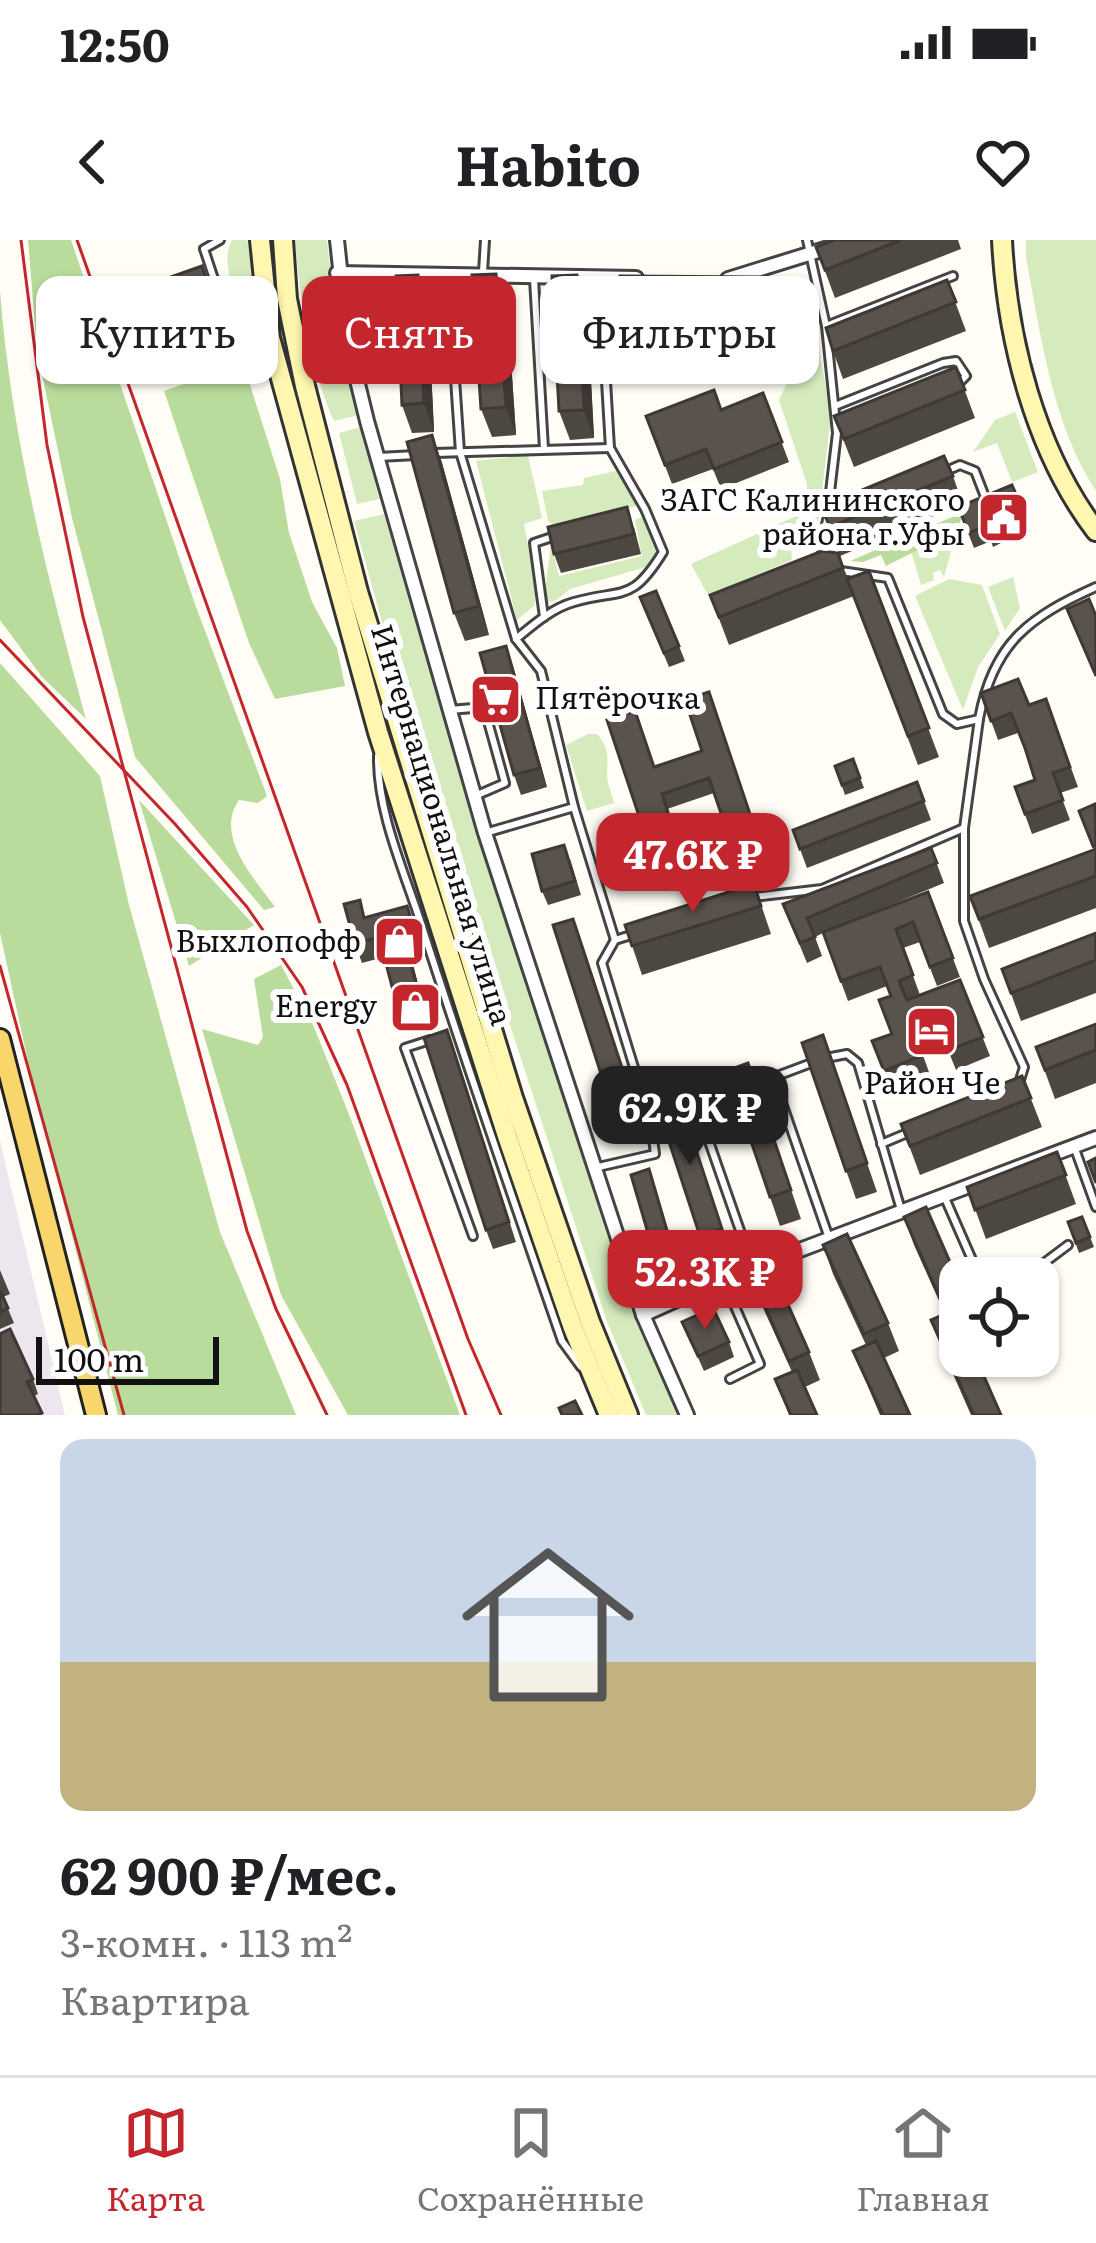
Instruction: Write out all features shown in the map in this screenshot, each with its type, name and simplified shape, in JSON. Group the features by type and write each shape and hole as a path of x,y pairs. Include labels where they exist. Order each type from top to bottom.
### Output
{"main road":[{"name":"Интернациональная улица","path":"260,240 264,276"},
{"name":"Интернациональная улица","path":"283,240 286,299 304,386 358,592 609,1415"},
{"path":"1002,240 1024,381 1059,469 1096,531"},
{"name":"Интернациональная улица","path":"278,367 379,735 581,1325 628,1415"},
{"path":"0,1040 96,1415"}],"street":[{"path":"337,240 348,343 485,833 643,1315 687,1415"},
{"path":"747,276 854,240"},
{"path":"337,273 483,276"},
{"path":"516,277 540,277"},
{"path":"643,1315 901,1210 1096,1138"}],"lane":[{"path":"214,276 205,249 220,240"},
{"path":"483,276 485,240"},
{"path":"807,240 826,326 837,433 821,548 837,571 888,578 943,714 957,724 980,719"},
{"path":"448,275 460,452 516,639 541,671 574,807 615,940"},
{"path":"826,326 952,276"},
{"path":"534,277 544,449"},
{"path":"835,406 956,361 967,376 953,388"},
{"path":"516,639 544,616 573,602 618,596 647,577 663,552 610,448 606,384"},
{"path":"837,433 857,426"},
{"path":"378,457 610,448"},
{"path":"943,472 960,465 975,471 988,503"},
{"path":"544,616 534,543 556,536"},
{"path":"1018,1085 1024,1067 984,979 964,920 964,828 980,719 986,682 1028,621 1096,586"},
{"path":"450,710 484,707 505,783 475,796"},
{"path":"379,735 378,782 457,1033 562,1341 598,1390"},
{"path":"485,833 574,807"},
{"path":"739,902 760,895 822,889 964,828"},
{"path":"595,1168 655,1154 651,1123 602,963 615,940 636,934"},
{"path":"457,1033 405,1048 473,1235"},
{"path":"651,1123 847,1054 857,1063 901,1210"},
{"path":"773,1077 830,1238"},
{"path":"697,1106 753,1268"},
{"path":"881,1144 920,1128"},
{"path":"1074,1146 1096,1207"},
{"path":"944,1195 971,1257"},
{"path":"1052,1257 1068,1245"},
{"path":"723,1280 760,1364 730,1379"}],"shaded area":[{"path":"0,1141 65,1415 0,1415"}],"green space":[{"path":"28,240 71,240 83,276 36,276 36,338"},
{"path":"232,240 247,240 252,276 230,276"},
{"path":"295,240 327,240 331,276 302,276 302,299"},
{"path":"1026,240 1096,240 1096,491 1058,408"},
{"path":"0,291 22,453 86,719 42,677 0,620"},
{"path":"819,348 831,416 816,541 791,548 792,560 708,595 691,564 805,512 807,484 779,400 787,384 819,384"},
{"path":"44,384 120,384 267,796 258,803 239,800 231,828 240,856 275,907 264,910 135,757 72,518"},
{"path":"184,384 250,384 280,479 289,533 312,602 337,648 345,686 275,699 249,643 164,391"},
{"path":"320,384 352,384 359,415 334,421"},
{"path":"1015,412 1038,472 1012,482 997,443 973,452 995,420"},
{"path":"361,427 379,499 357,504 339,433"},
{"path":"528,455 542,518 524,524 537,591 534,606 517,620 476,461"},
{"path":"616,471 637,506 557,527 548,521 542,491 583,485 584,478"},
{"path":"964,512 957,530 886,566 881,555 850,561"},
{"path":"384,514 482,848 631,1310 677,1415 646,1415 606,1319 401,691 354,521"},
{"path":"642,517 657,550 646,567 570,589 548,602 551,544 559,576 642,556 635,520"},
{"path":"957,530 944,577 940,570 933,573 934,580 921,585 911,551"},
{"path":"1013,577 1020,608 1005,631 988,587"},
{"path":"949,579 982,585 1000,634 978,667 963,710 915,596"},
{"path":"0,663 100,776 129,905 220,1232 296,1415 118,1415 32,1080 0,933"},
{"path":"597,734 606,748 614,803 587,811 566,745"},
{"path":"139,800 254,925 189,966"},
{"path":"281,965 314,1027 350,1117 460,1415 348,1415 281,1295 202,1029 258,1045 263,1037 254,979"}],"building":[{"path":"834,240 901,240 825,270 816,247"},
{"path":"202,266 205,276 174,276"},
{"path":"947,280 956,302 833,351 826,328"},
{"path":"956,367 965,390 844,439 834,416"},
{"path":"401,384 423,384 424,403 402,405"},
{"path":"479,384 504,384 506,407 481,409"},
{"path":"558,384 583,384 584,410 559,411"},
{"path":"714,390 721,410 763,393 782,442 714,469 706,449 665,465 646,416"},
{"path":"432,435 479,606 454,613 407,442"},
{"path":"944,456 953,476 830,527 821,507"},
{"path":"1012,485 1023,510 998,521 1000,527 988,532 985,526 969,533 958,507"},
{"path":"627,507 634,534 554,554 548,527"},
{"path":"822,551 838,553 843,568 719,617 710,595"},
{"path":"869,571 929,728 908,736 847,579"},
{"path":"656,591 679,646 664,653 640,597"},
{"path":"1089,599 1096,616 1096,676 1067,609"},
{"path":"506,646 540,768 514,775 480,653"},
{"path":"1018,679 1029,705 1046,699 1070,767 1053,773 1063,800 1025,814 1015,787 1035,780 1025,748 1011,713 991,721 981,693"},
{"path":"709,692 754,826 728,834 709,778 662,794 681,852 654,861 607,720 635,711 654,767 702,751 685,700"},
{"path":"853,759 860,778 842,785 835,766"},
{"path":"917,782 924,801 800,849 793,830"},
{"path":"1095,804 1096,844 1093,846 1079,811"},
{"path":"564,845 575,881 542,891 532,854"},
{"path":"931,848 937,863 807,918 815,937 800,943 783,904"},
{"path":"1096,849 1096,876 979,919 970,896"},
{"path":"754,884 761,906 632,946 625,925"},
{"path":"928,892 953,958 930,967 913,922 896,929 913,975 899,981 907,1000 960,980 983,1037 949,1050 935,1015 911,1025 923,1055 884,1071 872,1041 892,1034 879,1000 891,996 880,967 841,981 823,932"},
{"path":"360,900 364,918 407,906 414,928 402,930 422,1007 399,1013 379,937 355,944 344,904"},
{"path":"573,919 634,1104 613,1111 553,925"},
{"path":"1096,933 1096,960 1011,993 1002,969"},
{"path":"1096,1024 1096,1050 1045,1070 1036,1047"},
{"path":"447,1030 509,1222 486,1230 424,1038"},
{"path":"823,1035 867,1163 846,1171 802,1043"},
{"path":"748,1063 791,1190 770,1197 727,1071"},
{"path":"1022,1076 1031,1098 910,1146 901,1124"},
{"path":"680,1101 722,1229 700,1236 658,1108"},
{"path":"1057,1152 1066,1175 975,1210 967,1187"},
{"path":"1096,1158 1096,1183 1088,1162"},
{"path":"649,1169 673,1251 655,1257 631,1175"},
{"path":"926,1207 948,1257 939,1257 939,1296 904,1217"},
{"path":"1082,1217 1090,1237 1076,1243 1068,1222"},
{"path":"847,1234 888,1323 864,1334 823,1245"},
{"path":"770,1264 809,1352 789,1361 750,1273"},
{"path":"713,1308 729,1342 698,1356 682,1322"},
{"path":"10,1329 33,1379 27,1382 42,1413 37,1415 0,1415 0,1334"},
{"path":"876,1341 910,1415 883,1415 853,1351"},
{"path":"797,1370 817,1415 791,1415 775,1379"},
{"path":"957,1377 984,1377 1001,1415 974,1415"},
{"path":"575,1401 582,1415 562,1415 559,1408"}],"tram line":[{"path":"0,966 124,1415"}],"railway":[{"path":"21,240 47,445 83,617 247,1231 276,1309 327,1415"},
{"path":"77,240 468,1339 501,1415"},
{"path":"0,640 175,824 247,907 302,987 347,1085 466,1415"}],"place":[{"name":"ЗАГС Калининского района г.Уфы","path":"1004,518"},
{"name":"Пятёрочка","path":"496,699"},
{"name":"Выхлопофф","path":"400,942"},
{"name":"Energy","path":"416,1007"},
{"name":"Район Че","path":"932,1032"}]}
